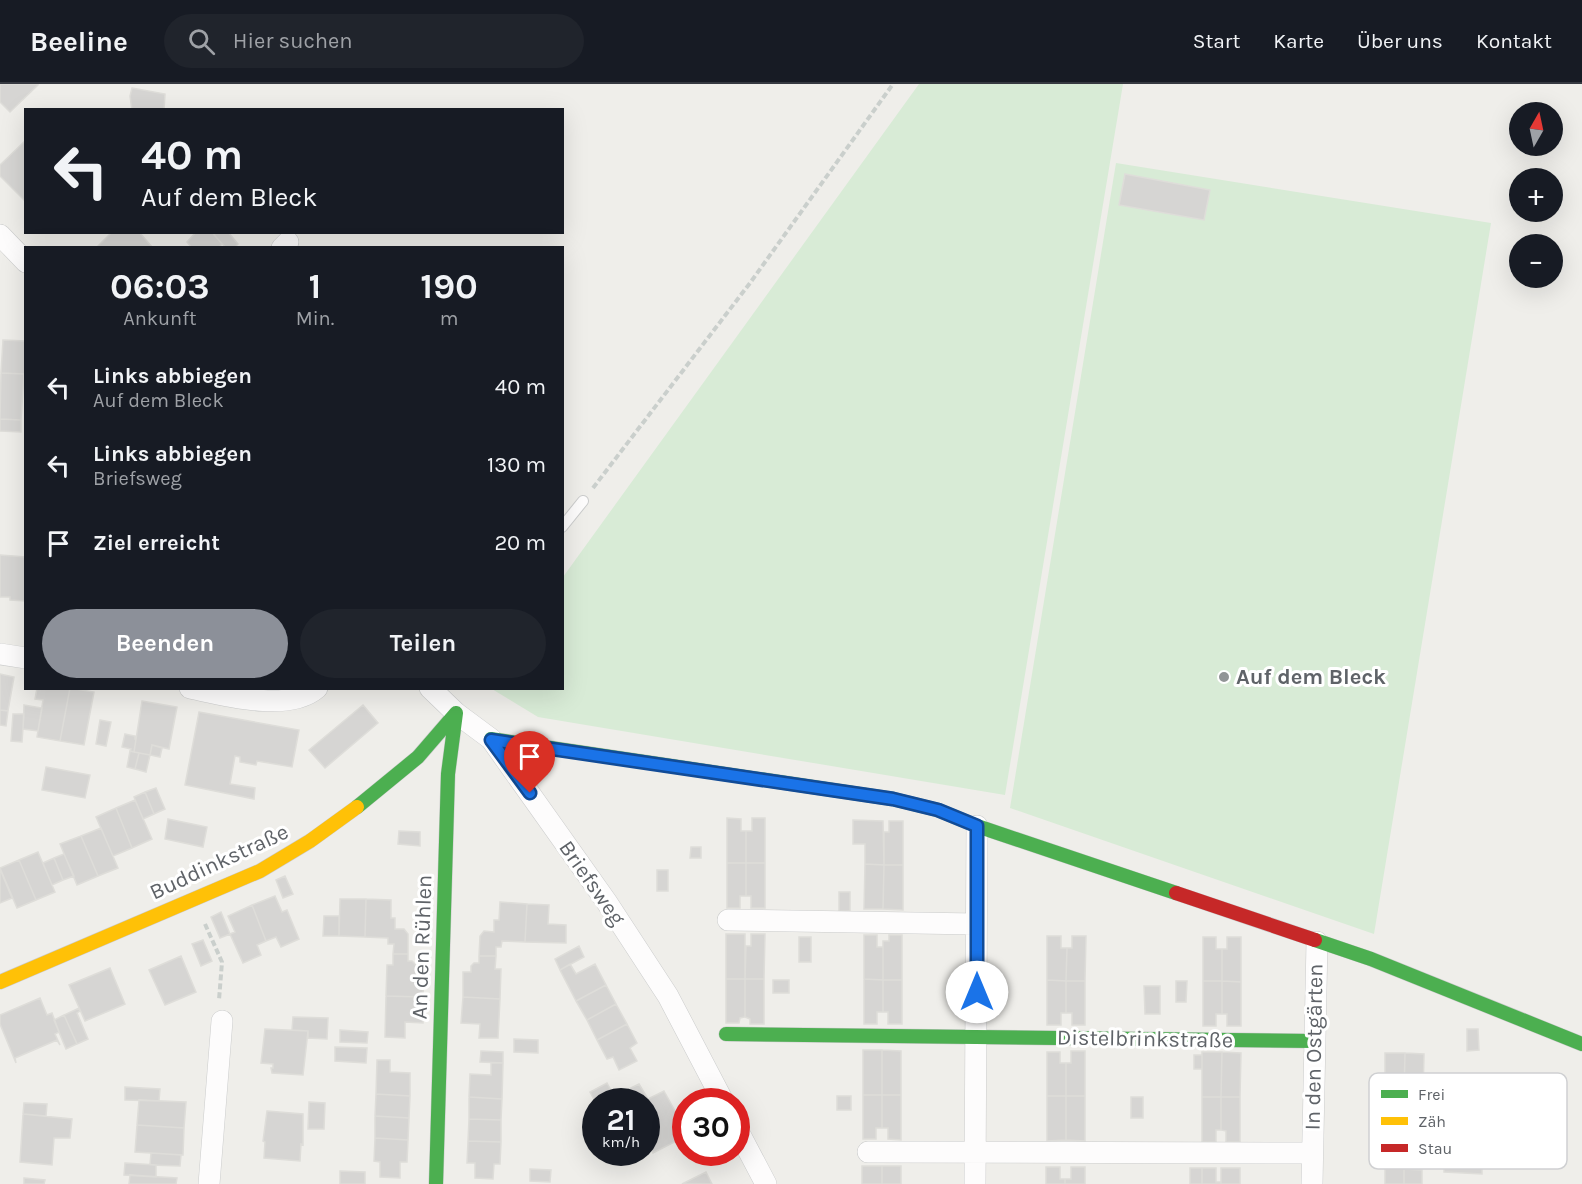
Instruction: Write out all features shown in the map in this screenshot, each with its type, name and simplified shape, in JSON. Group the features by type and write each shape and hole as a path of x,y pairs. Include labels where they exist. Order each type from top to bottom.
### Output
{"street":[{"path":"0,235 24,260"},
{"path":"0,654 24,658"},
{"path":"200,690 246,699 282,701 309,695 315,690"},
{"name":"Briefsweg","path":"445,700 491,740 606,901 668,996 716,1088"},
{"name":"Buddinkstraße","path":"0,982 260,871 319,835 418,758 445,700"},
{"name":"An den Rühlen","path":"436,1184 448,774 445,700"},
{"path":"491,740 893,799 938,810 977,826 1371,959 1582,1044"},
{"path":"975,1184 977,826"},
{"path":"728,920 976,924"},
{"name":"In den Ostgärten","path":"1312,1184 1313,1041 1317,942"},
{"path":"209,1184 222,1021"},
{"name":"Distelbrinkstraße","path":"726,1034 1313,1041"},
{"path":"868,1152 975,1152"},
{"name":"In den Ostgärten","path":"975,1152 1312,1153"},
{"path":"750,1153 766,1184"}],"lane":[{"path":"564,525 583,501"}],"path":[{"path":"583,501 744,291 893,84"},
{"path":"195,898 222,963 218,1011 222,1021"}],"green space":[{"path":"919,84 1123,84 1005,795 538,717 494,690 564,690 564,576"},
{"name":"Auf dem Bleck","path":"1116,163 1491,223 1374,934 1010,808"}],"building":[{"path":"0,84 38,85 10,112 0,102"},
{"path":"132,88 165,94 164,108 132,108 130,96"},
{"path":"24,142 24,200 0,176 0,165"},
{"path":"1125,174 1210,190 1204,220 1119,205"},
{"path":"110,234 141,234 151,246 98,246"},
{"path":"194,234 214,234 222,244 220,246 190,246 187,242"},
{"path":"230,234 238,244 224,246 214,235"},
{"path":"3,340 24,341 24,374 1,373"},
{"path":"1,373 24,374 21,420 0,419"},
{"path":"0,419 21,420 21,432 0,431"},
{"path":"0,555 24,557 24,601 0,597"},
{"path":"0,674 14,677 8,711 0,710"},
{"path":"37,690 70,690 60,741 37,737 43,700 35,699"},
{"path":"70,690 94,692 84,745 60,741"},
{"path":"142,701 177,707 169,749 152,745 150,755 134,752"},
{"path":"24,705 42,708 38,731 23,729"},
{"path":"363,705 378,723 325,768 309,750"},
{"path":"0,710 8,711 6,726 0,725"},
{"path":"199,712 299,730 292,767 257,761 256,765 240,762 240,757 235,756 230,784 255,788 254,799 185,785"},
{"path":"13,714 24,714 22,742 11,741"},
{"path":"100,720 111,722 106,746 96,744"},
{"path":"125,734 135,736 134,752 122,747"},
{"path":"152,745 162,748 160,757 150,755"},
{"path":"130,751 139,753 135,769 127,767"},
{"path":"139,753 150,755 146,772 135,769"},
{"path":"46,767 90,775 85,798 42,790"},
{"path":"156,788 165,809 154,814 145,792"},
{"path":"145,792 154,814 143,819 134,797"},
{"path":"135,800 152,839 132,848 116,808"},
{"path":"116,808 132,848 113,856 96,817"},
{"path":"727,818 741,819 741,831 746,831 746,863 727,863"},
{"path":"752,818 765,818 765,863 746,863 746,831 752,831"},
{"path":"168,819 207,827 203,847 165,839"},
{"path":"853,820 883,821 884,865 865,864 865,844 853,844"},
{"path":"889,821 903,821 903,865 884,865 884,832 889,832"},
{"path":"101,828 118,868 98,876 81,836"},
{"path":"399,831 420,832 420,846 398,844"},
{"path":"81,836 98,876 77,885 60,844"},
{"path":"691,847 701,847 701,858 690,858"},
{"path":"38,852 55,892 36,900 19,860"},
{"path":"64,854 74,876 63,880 54,858"},
{"path":"54,858 63,880 52,885 43,863"},
{"path":"19,860 36,900 17,908 0,868"},
{"path":"727,863 746,863 746,896 740,896 740,908 727,908"},
{"path":"746,863 765,863 765,908 751,908 751,896 746,896"},
{"path":"865,864 884,865 883,909 864,909"},
{"path":"884,865 903,865 903,910 883,909"},
{"path":"0,869 12,898 0,903"},
{"path":"657,870 668,870 668,891 657,891"},
{"path":"285,876 293,894 283,898 276,880"},
{"path":"839,892 850,892 850,911 839,911"},
{"path":"275,896 282,912 287,910 299,939 281,947 276,937 266,941 252,905"},
{"path":"340,899 366,899 365,937 339,936"},
{"path":"366,899 391,900 391,918 395,918 395,929 404,929 408,934 408,954 393,954 394,944 388,944 388,938 365,937"},
{"path":"500,902 527,904 525,942 502,941 501,947 496,947 496,956 479,956 480,936 484,931 494,932 494,920 499,920"},
{"path":"527,904 549,905 548,924 566,925 566,943 525,942"},
{"path":"252,905 266,941 257,945 261,955 243,963 230,934 235,932 228,916"},
{"path":"221,912 230,934 220,938 211,917"},
{"path":"324,916 339,916 339,936 323,936"},
{"path":"726,934 745,934 745,979 726,979"},
{"path":"751,934 765,934 764,979 745,979 746,946 751,946"},
{"path":"864,935 877,935 877,947 883,947 883,980 864,979"},
{"path":"889,935 902,935 902,980 883,980 883,941 889,941"},
{"path":"1047,936 1061,936 1061,948 1067,948 1066,981 1047,980"},
{"path":"1072,936 1086,936 1085,981 1066,981 1067,948 1072,948"},
{"path":"799,937 811,937 811,962 799,962"},
{"path":"1203,937 1216,937 1216,949 1222,949 1222,981 1203,981"},
{"path":"1227,937 1241,937 1241,982 1222,981 1222,949 1227,949"},
{"path":"203,940 212,961 201,966 192,944"},
{"path":"579,946 584,957 560,970 555,959"},
{"path":"393,954 408,954 408,961 416,965 416,971 424,971 423,997 386,996 387,965 393,965"},
{"path":"181,956 196,992 165,1005 149,970"},
{"path":"479,956 496,956 495,969 501,969 500,999 463,997 463,972 471,972 471,966 479,963"},
{"path":"570,964 576,974 595,964 606,985 576,1001 560,970"},
{"path":"110,968 125,1004 85,1021 69,985"},
{"path":"726,979 745,979 745,1017 740,1018 739,1023 726,1023"},
{"path":"745,979 764,979 764,1024 750,1024 750,1019 745,1017"},
{"path":"864,979 883,980 883,1012 877,1012 877,1024 864,1024"},
{"path":"773,980 789,980 789,993 773,993"},
{"path":"883,980 902,980 902,1024 888,1024 888,1012 883,1012"},
{"path":"1047,980 1066,981 1066,1013 1061,1013 1061,1025 1047,1025"},
{"path":"1066,981 1085,981 1085,1025 1072,1025 1072,1013 1066,1013"},
{"path":"1176,981 1187,981 1186,1002 1176,1002"},
{"path":"1203,981 1222,981 1222,1014 1216,1014 1216,1026 1203,1026"},
{"path":"1222,981 1241,982 1241,1026 1227,1026 1227,1014 1222,1014"},
{"path":"606,985 616,1004 587,1020 576,1001"},
{"path":"1144,986 1160,986 1160,1014 1145,1014"},
{"path":"386,996 423,997 423,1023 405,1022 405,1038 385,1037"},
{"path":"463,997 500,999 498,1038 479,1038 480,1024 461,1023"},
{"path":"40,998 47,1015 52,1013 59,1032 55,1034 60,1045 57,1040 15,1058 16,1063 0,1024 0,1015"},
{"path":"616,1004 627,1024 597,1040 587,1020"},
{"path":"79,1008 80,1011 77,1013 88,1039 77,1044 64,1015"},
{"path":"64,1015 77,1044 66,1049 54,1020"},
{"path":"293,1017 328,1018 327,1039 308,1038 308,1031 292,1030"},
{"path":"627,1024 637,1043 630,1048 637,1061 619,1070 613,1057 607,1059 597,1040"},
{"path":"265,1029 308,1031 303,1075 272,1073 273,1064 261,1063"},
{"path":"1467,1029 1478,1029 1479,1050 1467,1051"},
{"path":"340,1030 368,1032 367,1043 340,1042"},
{"path":"514,1039 538,1040 538,1053 514,1052"},
{"path":"335,1047 367,1048 366,1063 335,1061"},
{"path":"863,1050 882,1050 882,1095 863,1095"},
{"path":"882,1050 901,1051 901,1095 882,1095"},
{"path":"481,1051 503,1052 503,1063 480,1062"},
{"path":"1071,1051 1085,1051 1085,1096 1066,1096 1066,1063 1071,1063"},
{"path":"1047,1052 1060,1052 1060,1063 1066,1063 1066,1096 1047,1096"},
{"path":"1202,1052 1222,1052 1221,1097 1202,1097"},
{"path":"1222,1052 1241,1053 1240,1097 1221,1097"},
{"path":"1385,1053 1405,1053 1405,1073 1385,1073"},
{"path":"1405,1053 1424,1054 1424,1073 1405,1073"},
{"path":"1194,1055 1202,1055 1202,1069 1194,1069"},
{"path":"377,1060 390,1060 390,1072 410,1073 410,1096 376,1094"},
{"path":"491,1063 503,1063 502,1099 469,1097 470,1074 491,1075"},
{"path":"607,1083 610,1088 598,1088"},
{"path":"125,1087 160,1089 159,1101 125,1100"},
{"path":"664,1091 672,1106 672,1143 660,1149 660,1093"},
{"path":"376,1094 410,1096 409,1118 375,1116"},
{"path":"863,1095 882,1095 882,1128 876,1128 876,1139 863,1139"},
{"path":"882,1095 901,1095 901,1140 888,1139 888,1128 882,1128"},
{"path":"837,1096 851,1096 851,1110 837,1110"},
{"path":"1047,1096 1066,1096 1066,1140 1047,1141"},
{"path":"1066,1096 1085,1096 1085,1141 1066,1140"},
{"path":"469,1097 502,1099 501,1120 469,1119"},
{"path":"1131,1097 1143,1097 1143,1118 1131,1118"},
{"path":"1202,1097 1221,1097 1221,1130 1216,1130 1216,1142 1202,1142"},
{"path":"1221,1097 1240,1097 1240,1142 1226,1142 1226,1131 1221,1130"},
{"path":"139,1100 186,1102 184,1128 137,1125"},
{"path":"309,1102 325,1103 324,1129 308,1129"},
{"path":"24,1103 47,1104 46,1116 23,1114"},
{"path":"267,1111 303,1114 303,1145 301,1144 300,1161 264,1158 265,1142 263,1141"},
{"path":"23,1114 72,1119 70,1138 54,1138 52,1165 20,1162"},
{"path":"375,1116 409,1118 408,1140 375,1138"},
{"path":"469,1119 501,1120 501,1142 468,1141"},
{"path":"137,1125 184,1128 183,1155 135,1152"},
{"path":"375,1138 408,1140 407,1162 400,1162 400,1178 380,1177 380,1162 374,1161"},
{"path":"468,1141 501,1142 500,1164 494,1164 493,1179 475,1178 475,1163 467,1163"},
{"path":"151,1153 181,1155 180,1166 150,1165"},
{"path":"125,1163 156,1165 156,1177 124,1175"},
{"path":"862,1166 882,1166 882,1184 862,1184"},
{"path":"882,1166 901,1166 901,1184 882,1184"},
{"path":"1046,1167 1060,1167 1060,1179 1065,1179 1065,1184 1046,1184"},
{"path":"1071,1167 1085,1167 1085,1184 1065,1184 1065,1179 1071,1179"},
{"path":"1190,1168 1202,1168 1202,1184 1190,1184"},
{"path":"1202,1168 1216,1168 1216,1182 1221,1182 1221,1184 1202,1184"},
{"path":"1221,1168 1240,1168 1240,1184 1221,1184"},
{"path":"530,1169 551,1170 550,1182 530,1181"},
{"path":"1385,1169 1404,1169 1404,1184 1385,1184"},
{"path":"1404,1169 1422,1170 1422,1184 1404,1184"},
{"path":"1444,1169 1482,1169 1482,1174 1444,1172"},
{"path":"340,1171 365,1172 365,1184 340,1184"},
{"path":"706,1172 712,1184 682,1184"},
{"path":"130,1175 177,1178 176,1184 129,1184"},
{"path":"24,1178 45,1180 44,1184 24,1184"}],"traffic: fast":[{"path":"357,807 418,757 456,713"},
{"path":"436,1184 448,774 456,713"},
{"path":"491,739 893,799 938,810 977,826 1176,893"},
{"path":"1315,940 1371,959 1582,1044"},
{"path":"726,1034 1313,1041"}],"traffic: slow":[{"path":"0,982 260,871 310,841 357,807"}],"traffic: jam":[{"path":"1176,893 1315,940"}],"place":[{"name":"Auf dem Bleck","path":"1224,677"}],"route":[{"path":"530,793 491,740 893,799 938,810 977,826 977,992"}]}
